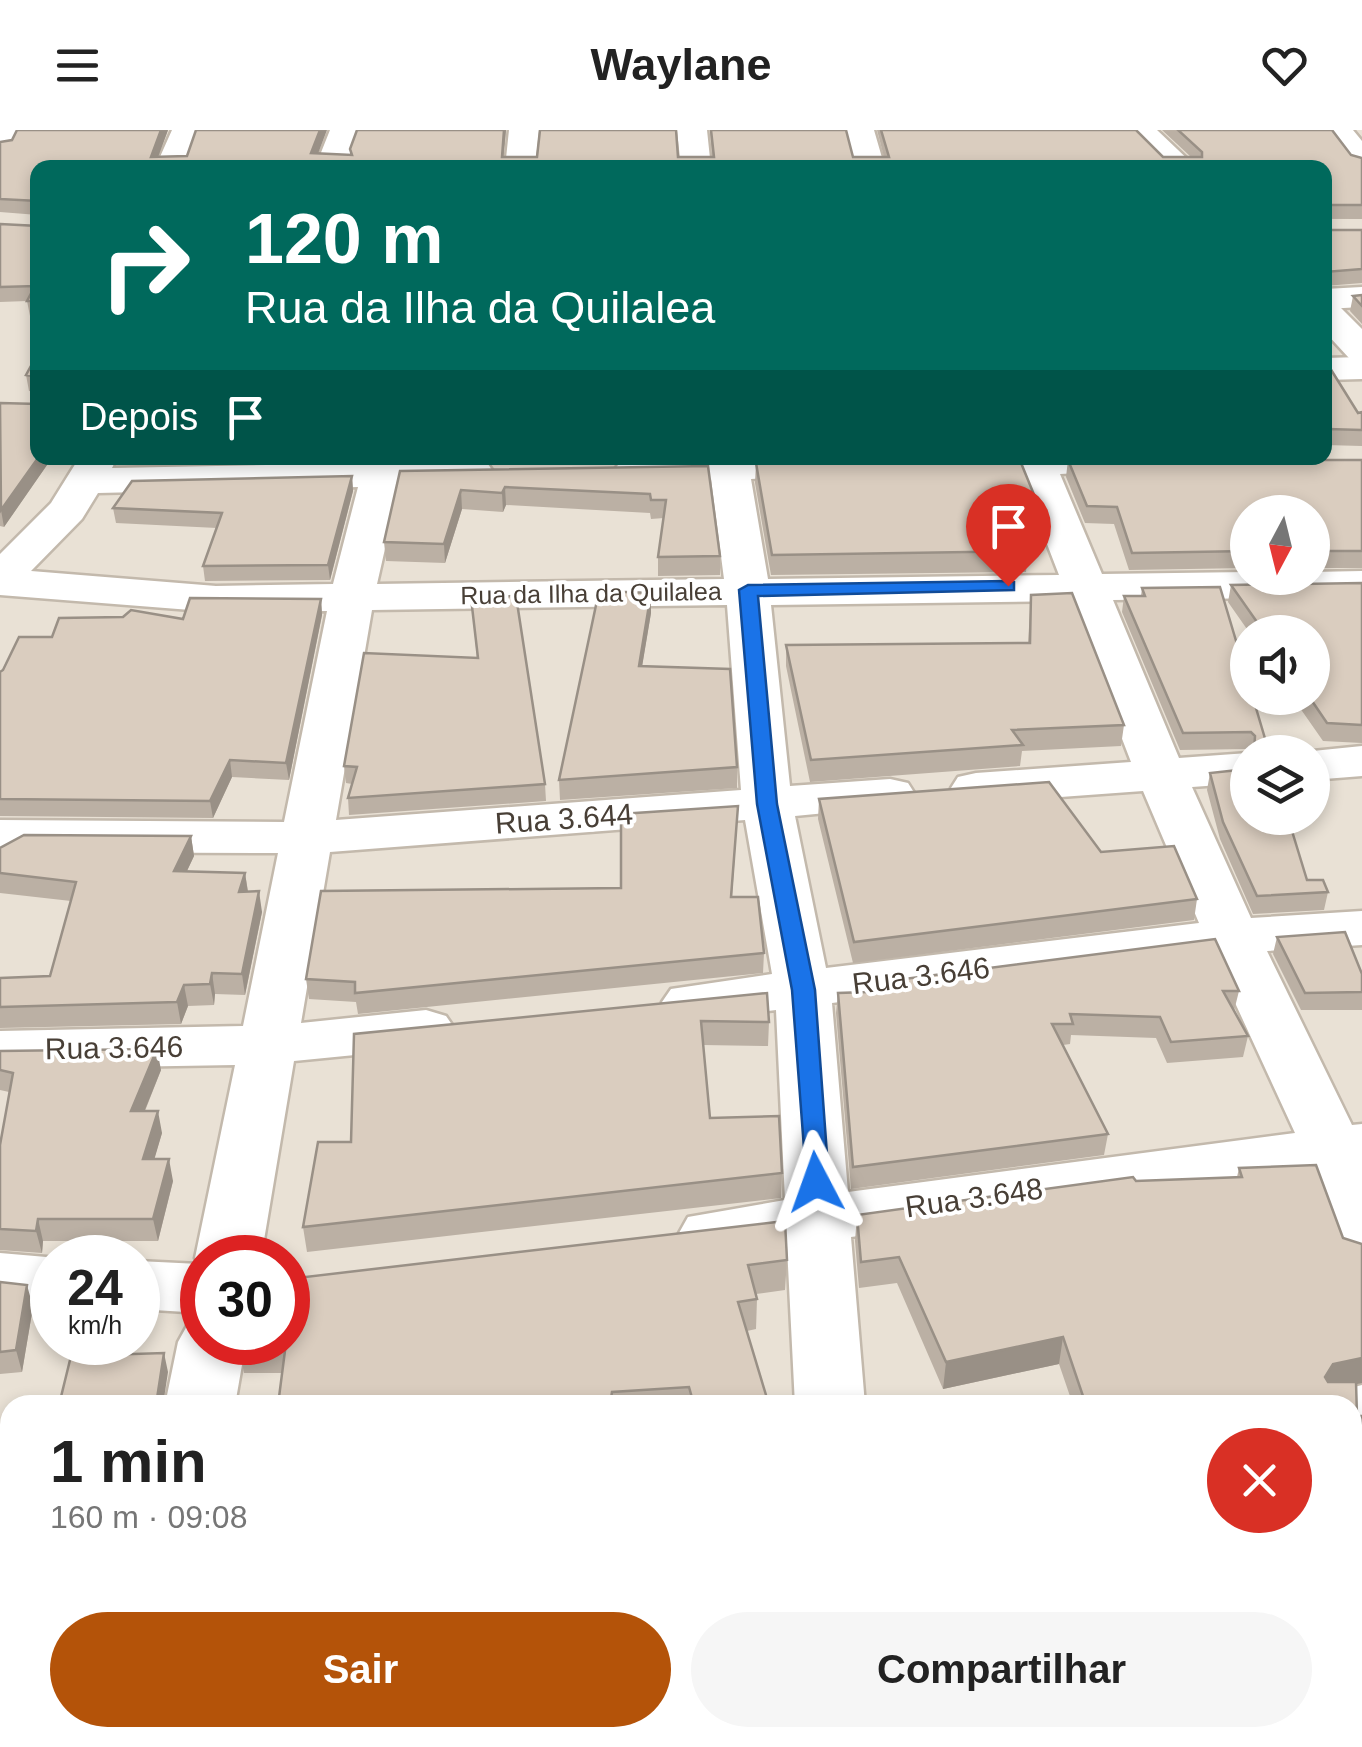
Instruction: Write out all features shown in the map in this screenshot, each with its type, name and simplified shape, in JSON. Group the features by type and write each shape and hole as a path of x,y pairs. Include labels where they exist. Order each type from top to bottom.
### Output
{"street":[{"path":"0,146 10,130"},
{"path":"174,160 187,130"},
{"path":"333,160 345,130"},
{"path":"521,160 524,130"},
{"path":"692,130 695,160"},
{"path":"858,130 867,160"},
{"path":"1140,130 1173,160"},
{"path":"1338,130 1356,170"},
{"path":"1332,298 1362,297"},
{"path":"1332,318 1362,350"},
{"path":"1332,368 1362,368"},
{"path":"595,470 679,465"},
{"path":"729,465 748,590 767,804 803,990 829,1395"},
{"path":"1036,465 1082,585 1232,936 1347,1146 1362,1246"},
{"path":"232,1235 352,597 384,466"},
{"path":"0,581 67,510 92,469 384,466 518,472"},
{"name":"Rua da Ilha da Quilalea","path":"0,581 216,599 1362,584"},
{"path":"1330,763 1362,762"},
{"name":"Rua 3.644","path":"0,836 306,838 1230,769"},
{"name":"Rua 3.646","path":"644,1007 1232,936 1362,928"},
{"name":"Rua 3.646","path":"0,1050 268,1045 486,1023"},
{"name":"Rua 3.648","path":"662,1238 819,1220 1347,1146"},
{"path":"0,1277 30,1279"},
{"path":"202,1395 208,1365"}],"shaded area":[{"path":"0,130 1362,130 1362,1395 0,1395"}],"building":[{"path":"17,130 161,130 151,157 187,156 196,130 320,130 311,153 352,155 350,149 357,130 504,130 502,157 537,157 540,130 676,130 678,157 714,157 711,130 846,130 853,157 889,157 881,130 1136,130 1163,157 1202,157 1202,152 1178,130 1332,130 1351,155 1362,158 1362,205 1332,205 1332,160 30,160 30,201 0,199 0,142 12,140"},
{"path":"0,224 30,226 30,286 0,287"},
{"path":"1332,230 1362,230 1362,269 1332,271"},
{"path":"1332,371 1358,413 1362,412 1362,430 1332,429"},
{"path":"0,403 30,404 30,465 33,465 1,510"},
{"path":"1332,460 1362,460 1362,551 1330,551 1330,495 1230,495 1230,551 1132,553 1117,507 1087,506 1070,465 1332,465"},
{"path":"756,465 1022,465 1037,502 1026,502 1028,551 772,555"},
{"path":"708,466 720,556 658,557 666,500 651,500 650,494 505,487 502,493 461,490 444,544 384,542 400,471"},
{"path":"352,476 328,565 203,566 222,513 113,508 132,481"},
{"path":"1330,583 1362,583 1362,725 1327,723 1322,715 1330,715 1330,615 1252,615 1238,595 1330,595"},
{"path":"1220,587 1230,621 1230,715 1258,715 1264,735 1183,733 1124,596 1145,596 1142,588"},
{"path":"599,591 651,593 639,666 730,669 737,767 559,780"},
{"path":"1072,593 1124,725 1012,730 1023,745 811,760 786,645 1030,643 1031,595"},
{"path":"516,596 545,784 348,798 357,767 344,766 364,653 478,658 471,598"},
{"path":"190,598 321,599 286,763 230,760 210,801 0,799 0,672 19,637 52,637 59,618 123,617 131,610 183,619"},
{"path":"1230,771 1230,835 1293,835 1307,880 1323,880 1328,892 1257,896 1223,822 1210,773"},
{"path":"1049,782 1101,852 1174,846 1197,899 854,942 819,799"},
{"path":"738,806 731,897 758,897 764,953 355,993 355,982 306,979 321,891 621,888 621,814"},
{"path":"24,835 191,836 174,871 245,873 239,892 259,891 242,974 212,973 210,984 184,985 177,1002 0,1007 0,978 50,976 76,882 0,873 0,848"},
{"path":"1345,932 1362,974 1362,992 1305,993 1277,937"},
{"path":"1215,939 1239,991 1223,991 1248,1036 1171,1042 1160,1017 1070,1014 1073,1024 1052,1024 1108,1134 853,1167 838,993 867,992 865,984"},
{"path":"767,993 769,1022 701,1021 710,1118 779,1116 782,1173 303,1227 318,1142 351,1142 354,1034"},
{"path":"157,1049 131,1111 158,1111 143,1159 169,1159 153,1219 38,1219 36,1231 0,1229 0,1145 13,1073 0,1070 0,1051"},
{"path":"1316,1165 1343,1238 1362,1244 1362,1358 1333,1364 1325,1377 1328,1382 1356,1382 1356,1395 1083,1395 1063,1337 946,1362 899,1257 861,1262 857,1215 1133,1177 1136,1181 1242,1177 1239,1168"},
{"path":"785,1221 787,1260 748,1265 757,1299 738,1302 766,1395 691,1395 689,1387 612,1395 279,1395 283,1365 310,1365 310,1276"},
{"path":"0,1282 27,1285 16,1350 0,1352"},
{"path":"160,1353 164,1353 158,1395 61,1395 69,1365 160,1365"}],"route":[{"path":"816,1182 803,990 767,804 748,590 1008,586"}]}
